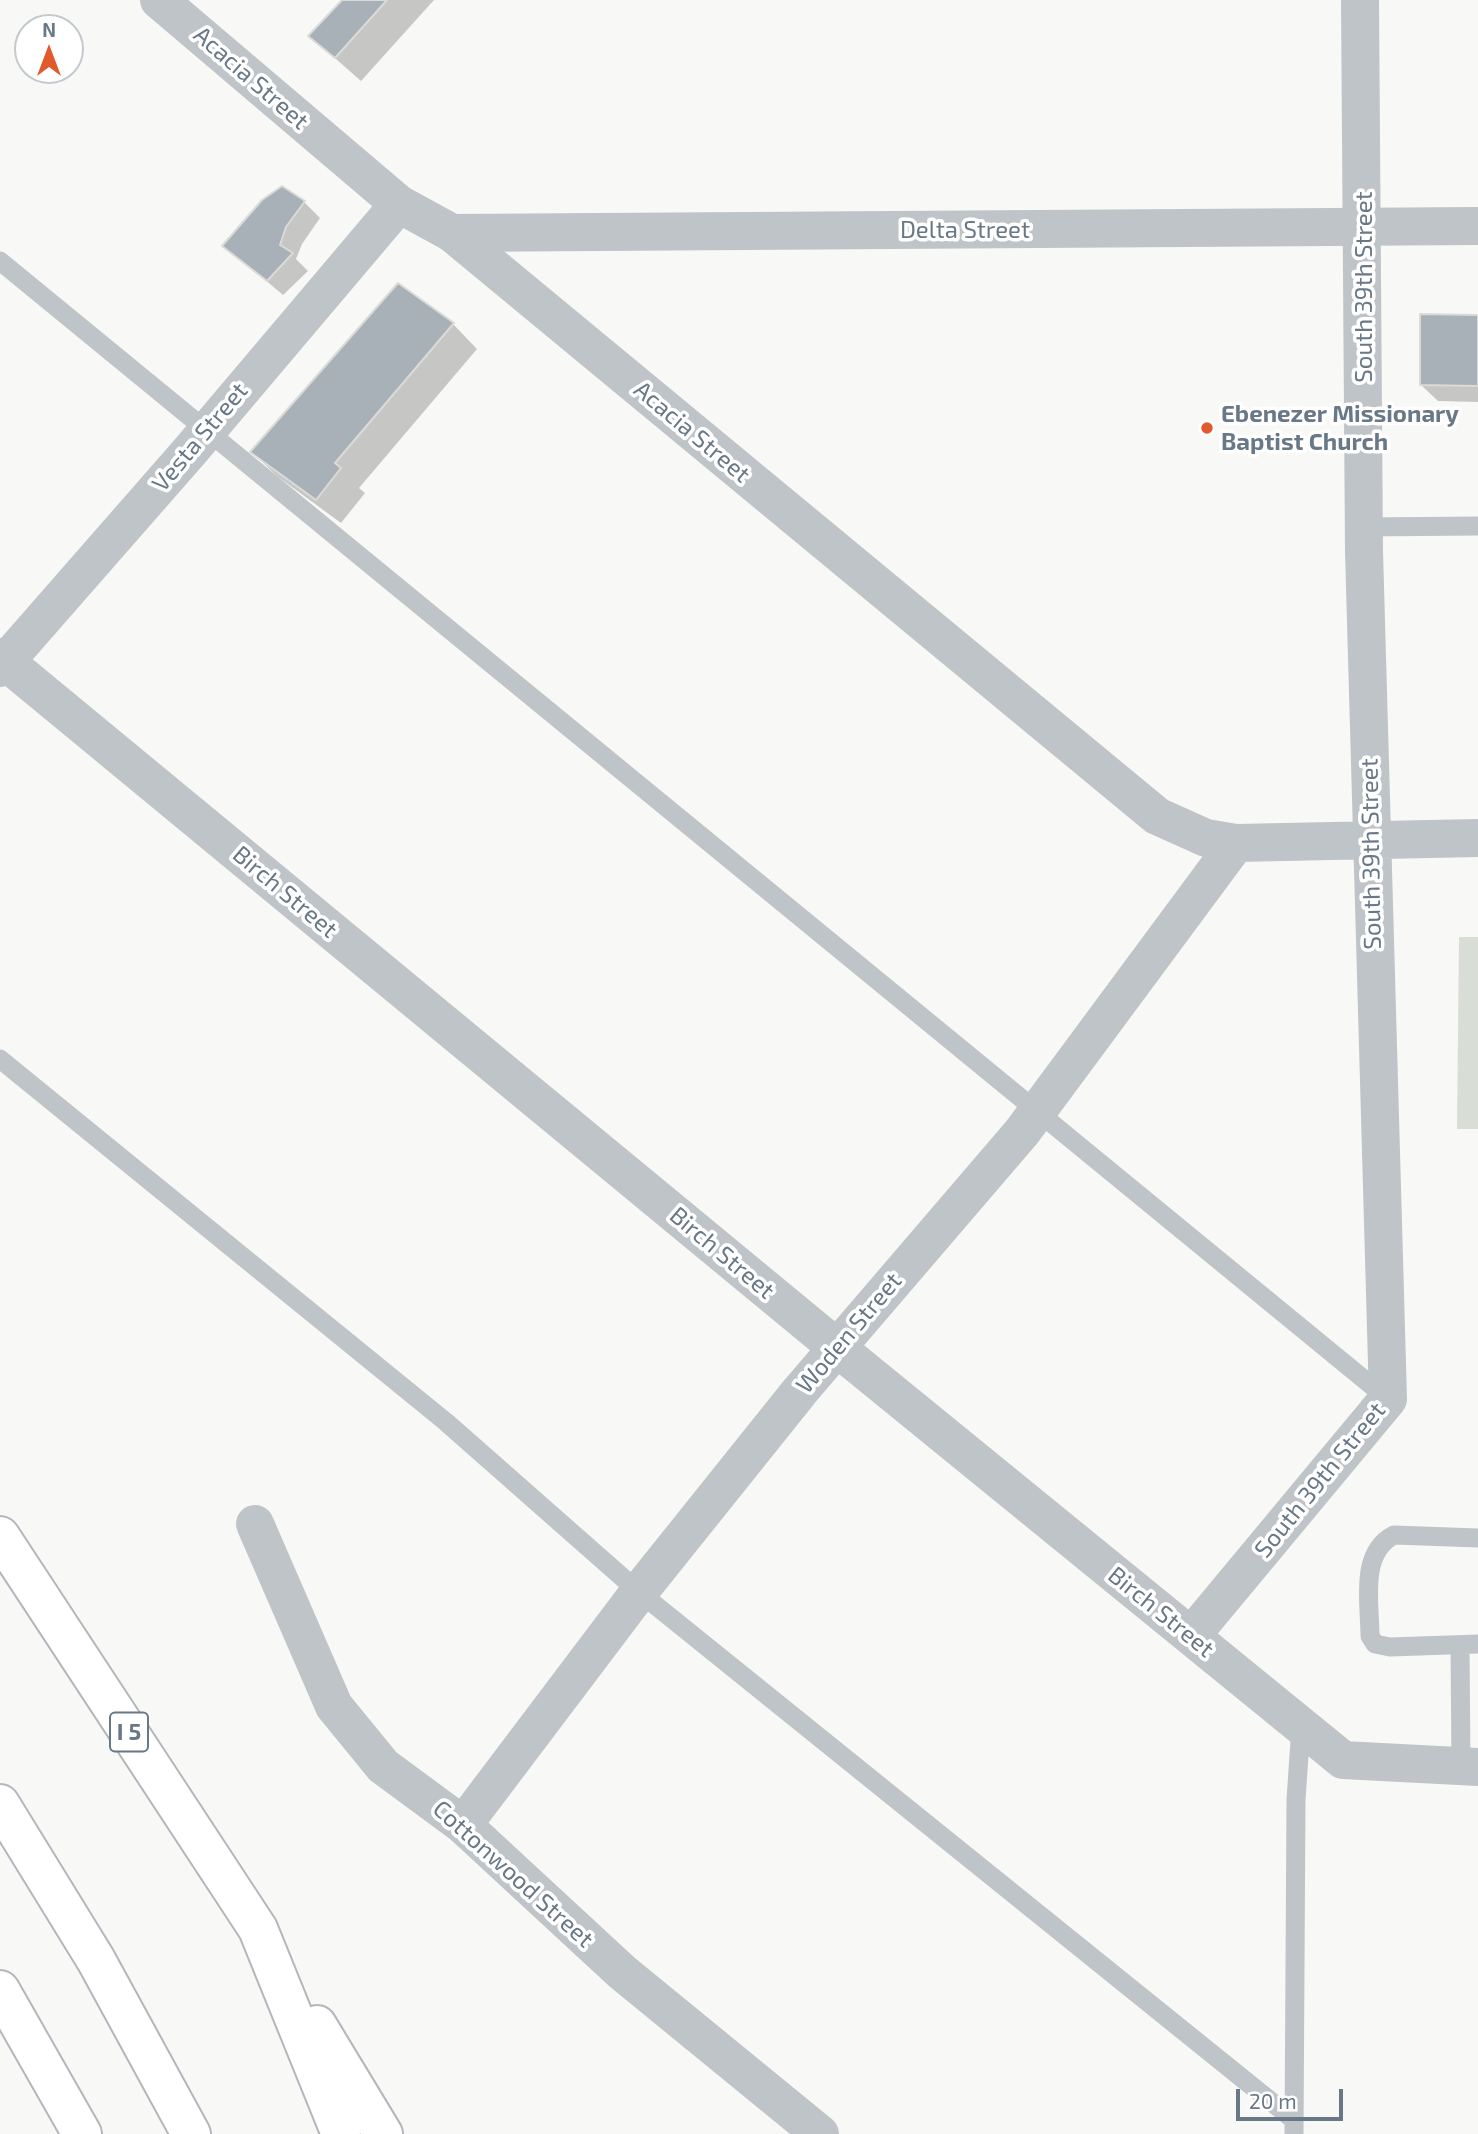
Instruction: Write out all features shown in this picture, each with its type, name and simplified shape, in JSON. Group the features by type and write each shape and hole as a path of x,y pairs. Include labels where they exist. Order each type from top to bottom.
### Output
{"highway":[{"name":"I 5","path":"0,1536 258,1929 341,2134"},
{"path":"0,1804 96,1960 191,2134"},
{"path":"258,1929 383,2134"},
{"path":"0,1990 82,2134"}],"street":[{"name":"Acacia Street","path":"159,0 399,204 452,233 1157,816 1206,838 1236,843 1371,838 1478,838"},
{"name":"South 39th Street","path":"1191,1636 1388,1399 1364,527 1364,227 1360,0"},
{"name":"Vesta Street","path":"2,662 206,430 399,204"},
{"name":"Delta Street","path":"452,233 1478,226"},
{"name":"Birch Street","path":"2,662 1343,1760 1470,1766"},
{"name":"Woden Street","path":"463,1825 639,1592 836,1347 1038,1112 1236,843"},
{"name":"Cottonwood Street","path":"254,1524 334,1706 383,1766 463,1825 622,1972 820,2134"}],"lane":[{"path":"0,261 662,807 1388,1399"},
{"path":"1364,527 1478,526"},
{"path":"0,1059 446,1422 639,1592 1294,2127"},
{"path":"1470,1766 1469,1645 1375,1644 1370,1636 1370,1569 1374,1552 1394,1535 1478,1538"},
{"path":"1294,2127 1296,1800 1301,1726"}],"shaded area":[{"path":"1459,937 1478,937 1478,1129 1457,1129"}],"building":[{"path":"342,0 387,0 335,58 308,36"},
{"path":"282,186 305,201 286,227 280,245 293,253 267,281 222,246 262,200"},
{"path":"398,283 454,323 335,463 341,468 316,500 250,452"},
{"path":"1420,314 1478,315 1478,386 1420,385"}],"place":[{"name":"Ebenezer Missionary Baptist Church","path":"1207,428"}]}
